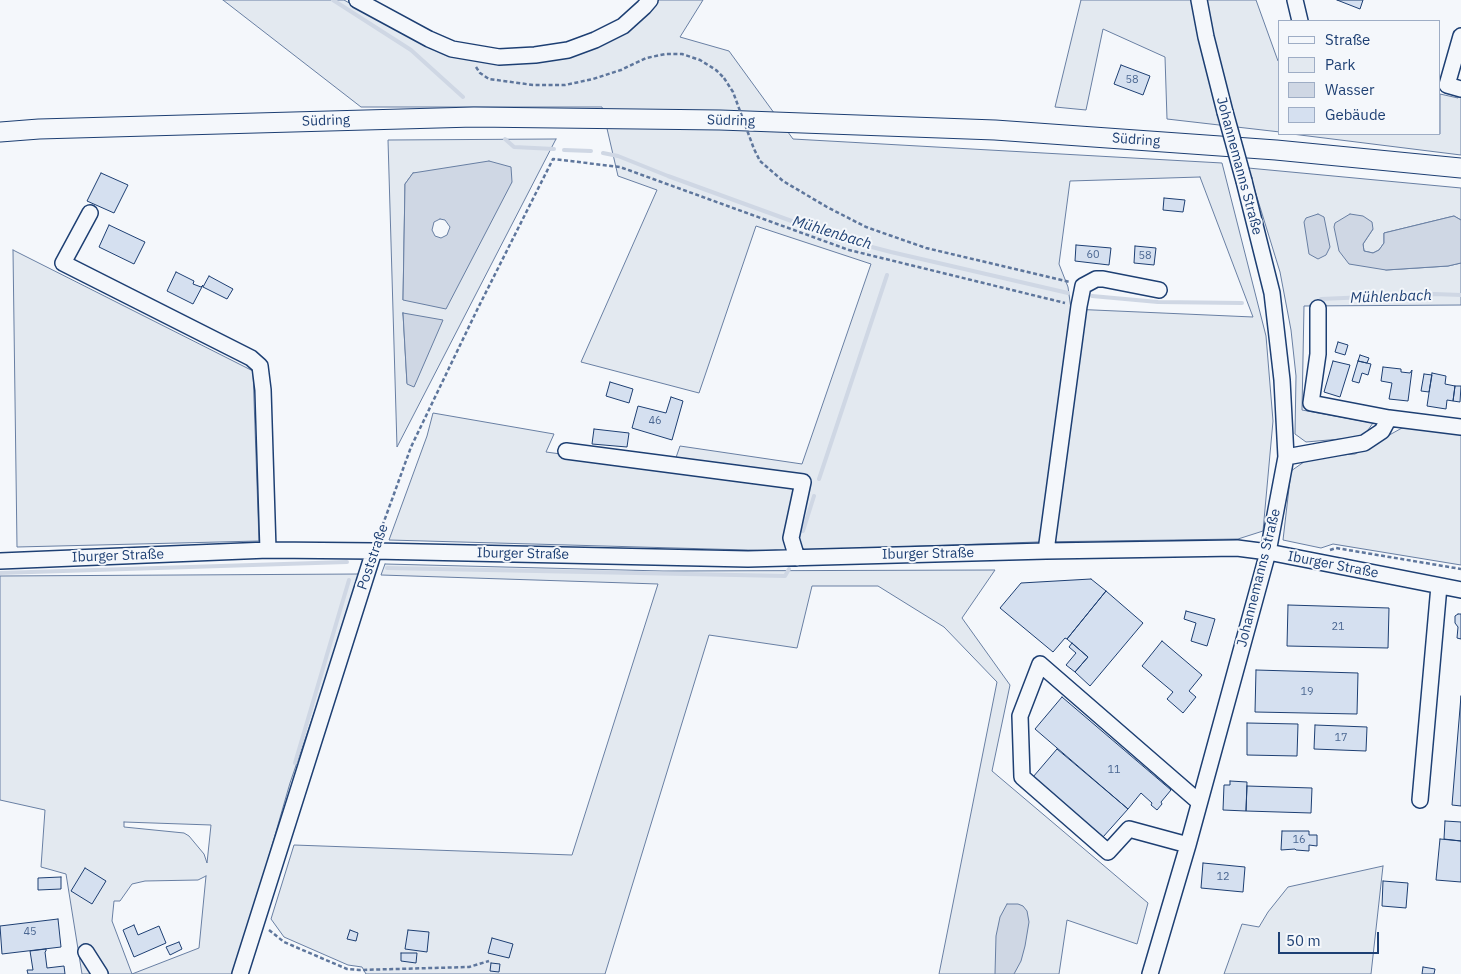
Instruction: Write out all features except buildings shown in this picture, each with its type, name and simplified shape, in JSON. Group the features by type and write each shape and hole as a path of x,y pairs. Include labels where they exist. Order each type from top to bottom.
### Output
{"main road":[{"name":"Südring","path":"0,132 39,129 474,117 720,120 994,130 1276,150 1461,168"}],"street":[{"path":"357,0 429,39 452,49 499,57 535,55 568,50 595,40 622,26 650,0"},
{"name":"Johannemanns Straße","path":"1150,974 1188,845 1268,552 1286,458 1282,380 1272,293 1206,37 1199,0"},
{"path":"1294,0 1300,20"},
{"path":"1449,86 1461,36"},
{"path":"90,213 63,263 251,358 260,366 263,390 268,550"},
{"path":"1046,551 1083,286 1096,279 1103,279 1159,290"},
{"path":"1318,308 1318,354 1311,403 1389,418 1461,427"},
{"path":"1286,458 1364,443 1382,431 1389,418"},
{"path":"566,451 803,482 791,538 797,558"},
{"name":"Iburger Straße","path":"0,561 268,550 748,559 1237,548 1268,552 1461,590"},
{"name":"Poststraße","path":"240,974 374,551"},
{"path":"1420,800 1439,586"},
{"path":"1188,845 1129,829 1108,852 1022,777 1020,716 1040,664 1199,802"},
{"path":"86,952 100,974"}],"path":[{"path":"474,53 476,67 480,73 489,79 533,85 565,85 593,79 621,70 646,58 666,54 682,54 700,60 716,70 733,92 754,149 760,160 783,181 826,207 866,227 926,248 1083,286"},
{"name":"Poststraße","path":"374,551 412,447 476,310 552,159 620,168 849,250 1079,306"},
{"path":"1329,550 1336,548 1461,569"},
{"path":"261,908 265,927 284,942 347,969 469,966 489,961"}],"green space":[{"path":"223,0 344,0 378,19 457,57 533,61 641,18 658,0 703,0 680,37 729,51 793,139 1222,163 1266,336 1273,421 1263,531 1238,539 1037,542 783,551 389,540 427,436 433,413 554,434 546,452 672,469 680,446 802,464 871,264 756,226 699,393 581,362 657,190 618,176 602,107 361,107","holes":["1200,177 1253,317 1071,309 1068,287 1059,264 1070,181"]},
{"path":"1081,0 1256,0 1278,61 1278,132 1167,119 1165,57 1103,29 1086,110 1055,107"},
{"path":"1461,84 1461,155 1300,135 1441,135 1441,94 1458,98"},
{"path":"556,139 397,447 388,140","holes":["413,173 512,182 403,300 405,184","403,313 414,386 407,383"]},
{"path":"1248,168 1461,188 1461,220 1454,216 1384,233 1384,243 1379,250 1373,253 1364,251 1363,244 1373,229 1339,251 1386,270 1448,266 1461,263 1461,305 1304,306 1302,410 1373,423 1363,437 1306,442 1295,434 1296,376 1291,330 1280,272"},
{"path":"13,250 253,371 259,541 17,547"},
{"path":"1402,428 1461,435 1461,565 1333,544 1321,548 1283,540 1291,471 1311,457 1355,454"},
{"path":"385,564 663,571 995,570 962,618 1010,685 992,771 1148,903 1137,944 1067,920 1059,974 939,974 997,682 944,627 878,586 812,586 797,648 709,635 605,974 366,974 362,967 348,965 284,937 271,919 294,845 572,855 658,584 381,575"},
{"path":"362,574 290,783 235,974 132,974 82,974 66,874 41,867 45,810 0,800 0,576","holes":["124,822 211,825 207,863 204,854 189,836 184,833 124,827","206,876 199,948 132,974 112,921 114,901 120,901 132,884 145,881 198,880"]},
{"path":"1383,866 1371,974 1224,974 1242,924 1259,927 1268,912 1288,887"}],"water":[{"path":"489,161 511,167 512,182 446,309 403,300 405,184 413,173","holes":["440,219 445,220 450,227 447,235 441,238 435,236 432,230 434,222"]},
{"path":"1318,214 1324,217 1330,247 1326,255 1318,259 1309,254 1304,222 1306,218"},
{"path":"1350,214 1363,216 1372,222 1373,229 1363,244 1364,251 1373,253 1379,250 1384,243 1384,233 1454,216 1461,220 1461,263 1448,266 1386,270 1349,264 1339,251 1334,227 1335,223"},
{"path":"403,313 443,320 414,387 407,384"},
{"path":"1007,904 1018,904 1027,911 1029,922 1025,946 1021,961 1014,974 995,974 996,936 1000,917"}],"waterway":[{"name":"Mühlenbach","path":"333,0 411,50 463,97"},
{"name":"Mühlenbach","path":"505,139 514,147 554,149"},
{"name":"Mühlenbach","path":"564,150 591,151"},
{"name":"Mühlenbach","path":"603,153 618,156 841,239 1068,293"},
{"path":"819,479 887,275"},
{"name":"Mühlenbach","path":"1321,299 1434,294 1461,295"},
{"name":"Mühlenbach","path":"1092,296 1158,302 1242,303"},
{"path":"803,531 814,496"},
{"path":"0,573 347,562"},
{"path":"387,568 785,576 789,569"},
{"path":"295,763 349,580"}]}
